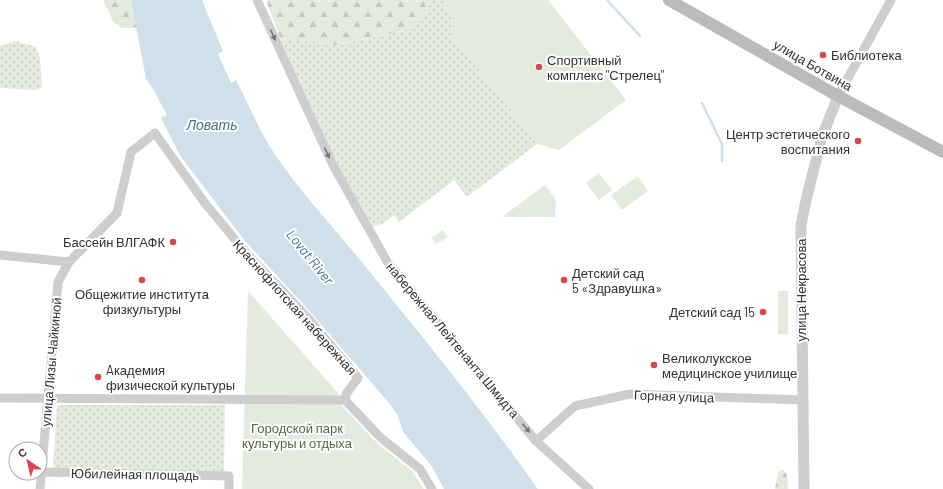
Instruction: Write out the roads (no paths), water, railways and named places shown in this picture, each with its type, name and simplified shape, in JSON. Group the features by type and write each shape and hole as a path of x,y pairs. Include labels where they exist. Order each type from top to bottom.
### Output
{"main road":[{"name":"улица Ботвина","path":"670,0 838,96 943,152"}],"street":[{"name":"набережная Лейтенанта Шмидта","path":"257,0 333,165 388,263 536,441 589,489"},
{"path":"838,96 891,0"},
{"name":"улица Некрасова","path":"804,489 801,225 822,137 838,96"},
{"name":"улица Лизы Чайкиной","path":"44,441 58,282 69,262 117,213 132,152 155,134"},
{"name":"Краснофлотская набережная","path":"155,134 204,202 244,251 308,318 358,378 346,394 345,400"},
{"path":"0,256 69,262"},
{"name":"Горная улица","path":"536,441 575,406 630,394 802,400"},
{"path":"0,398 87,400 345,400 381,438 420,469 432,489"},
{"name":"Юбилейная площадь","path":"48,472 229,476 229,489"}],"water":[{"name":"Ловать","path":"131,0 202,0 223,51 218,54 231,83 236,80 256,121 280,162 304,194 356,255 455,378 538,489 444,489 431,465 403,432 398,416 390,404 305,306 245,241 181,157 161,118 167,115 146,79"}],"waterway":[{"path":"607,0 640,36"},
{"path":"702,103 722,144 722,161"}],"place":[{"name":"Библиотека","path":"823,55"},
{"name":"Спортивный комплекс \"Стрелец\"","path":"539,67"},
{"name":"Центр эстетического воспитания","path":"858,141"},
{"name":"Бассейн ВЛГАФК","path":"173,242"},
{"name":"Общежитие института физкультуры","path":"142,280"},
{"name":"Детский сад 5 «Здравушка»","path":"564,280"},
{"name":"Детский сад 15","path":"763,312"},
{"name":"Великолукское медицинское училище","path":"654,365"},
{"name":"Aкадемия физической культуры","path":"98,377"}],"water label":[{"name":"Lovat River","path":"310,257"}],"park label":[{"name":"Городской парк культуры и отдыха","path":"297,436"}]}
